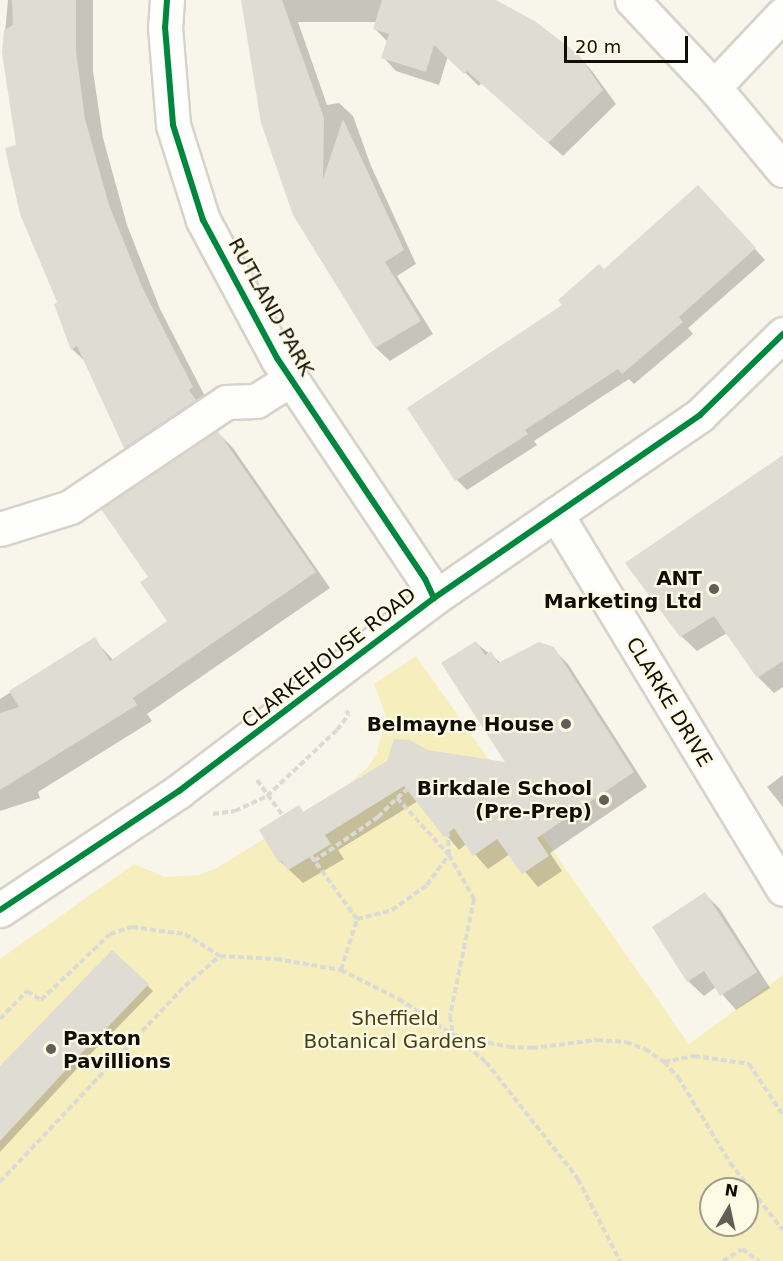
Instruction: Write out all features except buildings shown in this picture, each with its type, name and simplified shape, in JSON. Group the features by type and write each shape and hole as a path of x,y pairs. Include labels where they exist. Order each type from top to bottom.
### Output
{"street":[{"name":"RUTLAND PARK","path":"167,0 165,27 173,125 203,220 291,379 425,579 434,598"},
{"path":"632,0 714,87 783,170"},
{"path":"714,87 783,14"},
{"name":"CLARKEHOUSE ROAD","path":"0,910 189,785 434,598 700,415 783,334"},
{"path":"0,529 70,507 226,402 256,401 291,379"},
{"name":"CLARKE DRIVE","path":"556,514 783,890"}],"path":[{"path":"262,788 283,816"},
{"path":"314,861 378,817 408,788"},
{"path":"397,798 449,855 474,899 450,1016 453,1035"},
{"path":"357,920 392,910 427,885 449,855 448,833"},
{"path":"311,856 357,920"},
{"path":"341,970 357,920"},
{"path":"0,1019 27,991 41,1000 110,934 132,927 185,934 220,956 276,959 341,970 399,999 453,1035 486,1062 578,1179 620,1261"},
{"path":"0,1182 185,986 220,956"},
{"path":"453,1035 509,1047 532,1048 597,1040 626,1042 664,1062 678,1077 730,1163 783,1230"},
{"path":"664,1062 694,1056 749,1064 783,1115"},
{"path":"723,1261 742,1249 759,1261"}],"green space":[{"name":"Sheffield Botanical Gardens","path":"416,656 689,1044 783,975 783,1261 0,1261 0,959 134,864 165,877 198,875 215,869 264,839 259,830 299,805 303,812 350,783 367,768 377,753 386,717 374,684"}],"cycle path":[{"path":"167,0 165,27 173,125 203,220 277,358 425,579 434,598"},
{"path":"0,910 179,791 434,598 700,415 783,334"}],"place":[{"name":"ANT Marketing Ltd","path":"714,589"},
{"name":"Belmayne House","path":"566,724"},
{"name":"Birkdale School (Pre-Prep)","path":"604,800"},
{"name":"Paxton Pavillions","path":"51,1049"}]}
